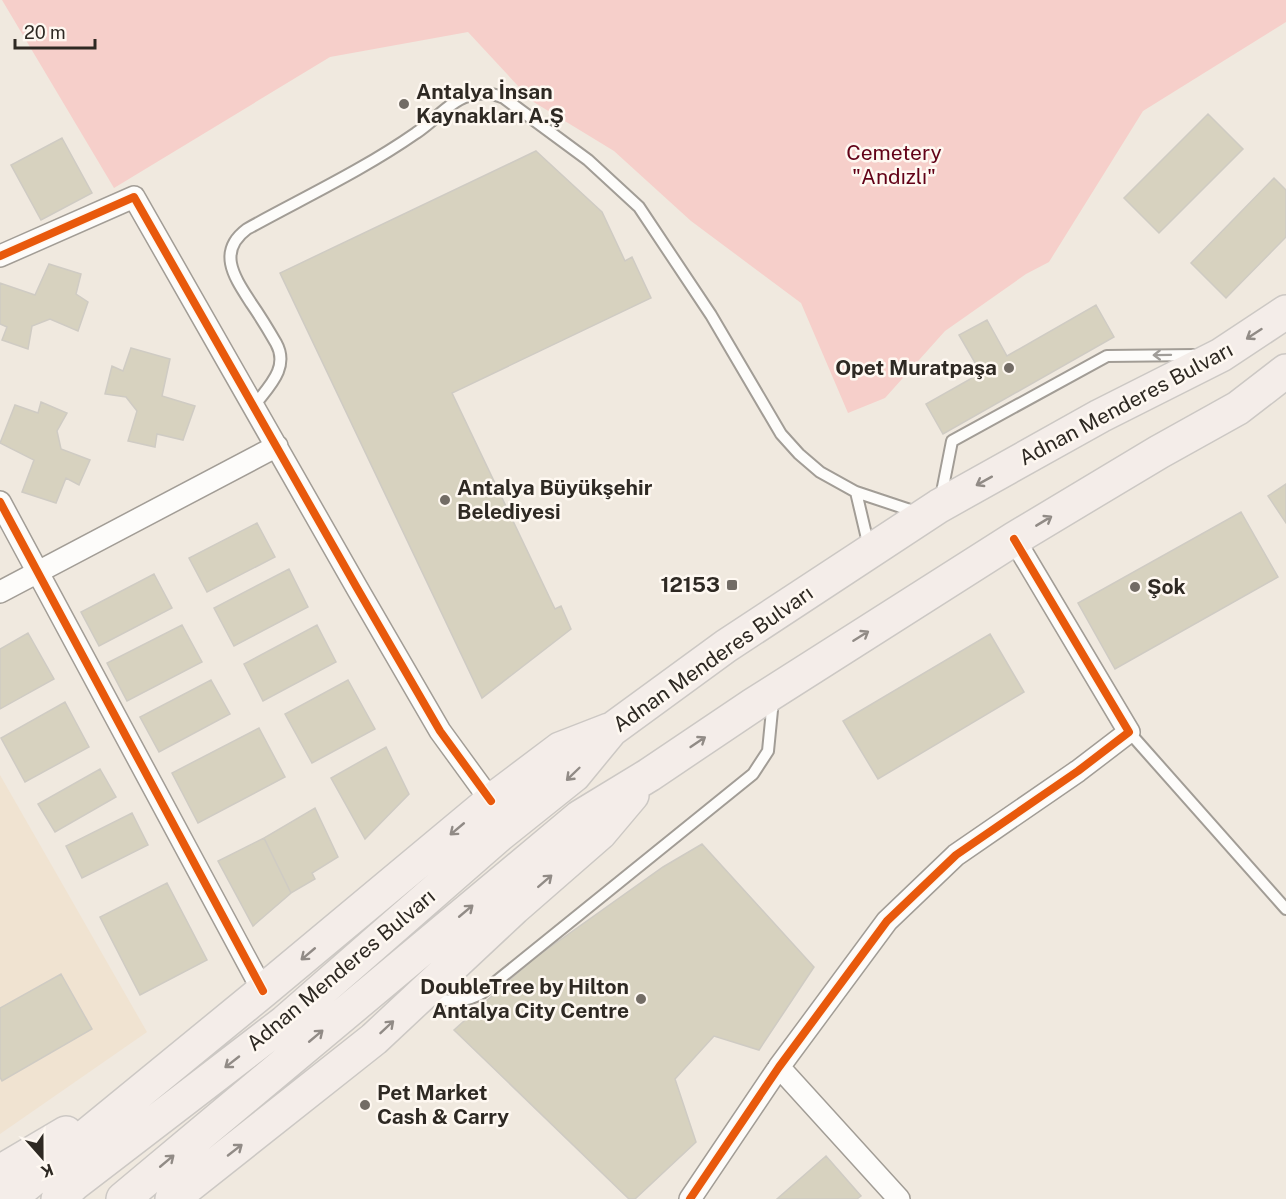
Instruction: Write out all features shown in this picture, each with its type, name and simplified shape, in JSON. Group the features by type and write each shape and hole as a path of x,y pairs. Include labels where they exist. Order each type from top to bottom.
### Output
{"main road":[{"name":"Adnan Menderes Bulvarı","path":"58,1199 74,1184 285,1022 499,835 574,775 611,730 726,646 932,510 1100,416 1221,355 1286,312"},
{"name":"Adnan Menderes Bulvarı","path":"123,1199 580,817 649,775 774,692 1014,539 1159,452 1238,408 1286,371"},
{"path":"9,1199 491,801 560,749 611,730"},
{"path":"172,1199 374,1039 514,908 600,833 649,775"},
{"path":"0,1172 139,1093"}],"street":[{"path":"0,256 134,197 440,731 491,801"},
{"path":"1238,408 1286,386"},
{"path":"0,592 277,446"},
{"path":"0,502 263,991"},
{"path":"690,1199 778,1068 887,921 956,855 1078,771 1129,732 1014,539"},
{"path":"778,1068 899,1199"}],"lane":[{"path":"254,406 279,371 282,360 281,351 233,274 230,257 235,240 247,229 416,134 459,100 488,93 504,98 578,153 639,207 711,315 781,434 820,472 856,492 932,510 952,441 1107,356 1221,355"},
{"path":"856,492 870,551"},
{"path":"417,999 460,1001 472,999 482,993 753,774 768,751 774,692"},
{"path":"1129,732 1286,909"}],"shaded area":[{"path":"0,775 147,1032 0,1134"}],"green space":[{"name":"Cemetery \"Andızlı\"","path":"2,0 1286,0 1286,22 1143,111 1049,262 1026,274 945,331 885,398 848,413 801,303 691,221 614,151 532,101 468,32 330,57 114,188"}],"building":[{"path":"1208,114 1243,149 1159,233 1124,198"},
{"path":"62,138 92,193 41,220 11,165"},
{"name":"Antalya Büyükşehir Belediyesi","path":"536,151 602,212 625,261 632,257 651,298 452,393 555,609 561,606 571,629 482,698 280,273"},
{"path":"1274,178 1286,190 1286,237 1226,298 1191,263"},
{"path":"49,264 81,274 76,294 88,302 78,331 50,319 32,326 28,349 2,340 7,327 0,324 0,283 35,295"},
{"path":"1096,305 1114,337 943,434 926,404 981,373 959,335 987,320 1007,356"},
{"path":"131,348 170,359 162,396 195,406 183,440 157,434 155,447 128,441 137,411 126,397 105,394 112,366 123,371"},
{"path":"41,402 67,413 57,431 61,449 90,460 79,485 66,478 56,503 22,492 34,460 0,443 15,405 38,413"},
{"path":"1286,484 1286,523 1268,496"},
{"path":"1241,512 1278,577 1115,669 1078,603"},
{"path":"257,523 275,557 207,592 189,558"},
{"path":"289,569 308,607 234,646 214,608"},
{"path":"154,574 172,608 99,646 81,612"},
{"path":"182,625 202,662 127,701 107,663"},
{"path":"317,625 336,662 263,701 244,664"},
{"path":"28,633 54,679 0,709 0,649"},
{"path":"990,634 1024,692 878,779 843,721"},
{"path":"211,680 230,714 159,752 140,717"},
{"path":"348,680 375,729 312,763 285,714"},
{"path":"65,702 89,747 25,782 1,738"},
{"path":"259,728 285,777 198,823 172,773"},
{"path":"386,747 409,794 365,839 331,778"},
{"path":"100,769 116,797 55,832 38,804"},
{"path":"315,808 338,857 312,873 315,879 291,893 264,838"},
{"path":"132,813 148,845 82,878 66,846"},
{"path":"264,838 291,893 253,926 218,861"},
{"name":"DoubleTree by Hilton Antalya City Centre","path":"702,844 814,967 759,1050 714,1036 675,1079 696,1142 635,1199 629,1199 454,1030 532,960 663,867"},
{"path":"167,883 207,960 140,995 100,917"},
{"path":"61,974 92,1029 2,1081 0,1077 0,1008"},
{"path":"826,1156 861,1196 857,1199 777,1199"}],"cycle path":[{"path":"0,256 134,197 440,731 491,801"},
{"path":"0,502 263,991"},
{"path":"690,1199 779,1067 887,921 956,855 1078,771 1129,732 1014,539"}],"place":[{"name":"Antalya İnsan Kaynakları A.Ş","path":"404,104"},
{"name":"Opet Muratpaşa","path":"1009,368"},
{"name":"Antalya Büyükşehir Belediyesi","path":"445,500"},
{"name":"12153","path":"732,585"},
{"name":"Şok","path":"1135,587"},
{"name":"DoubleTree by Hilton Antalya City Centre","path":"641,999"},
{"name":"Pet Market Cash & Carry","path":"365,1105"}]}
